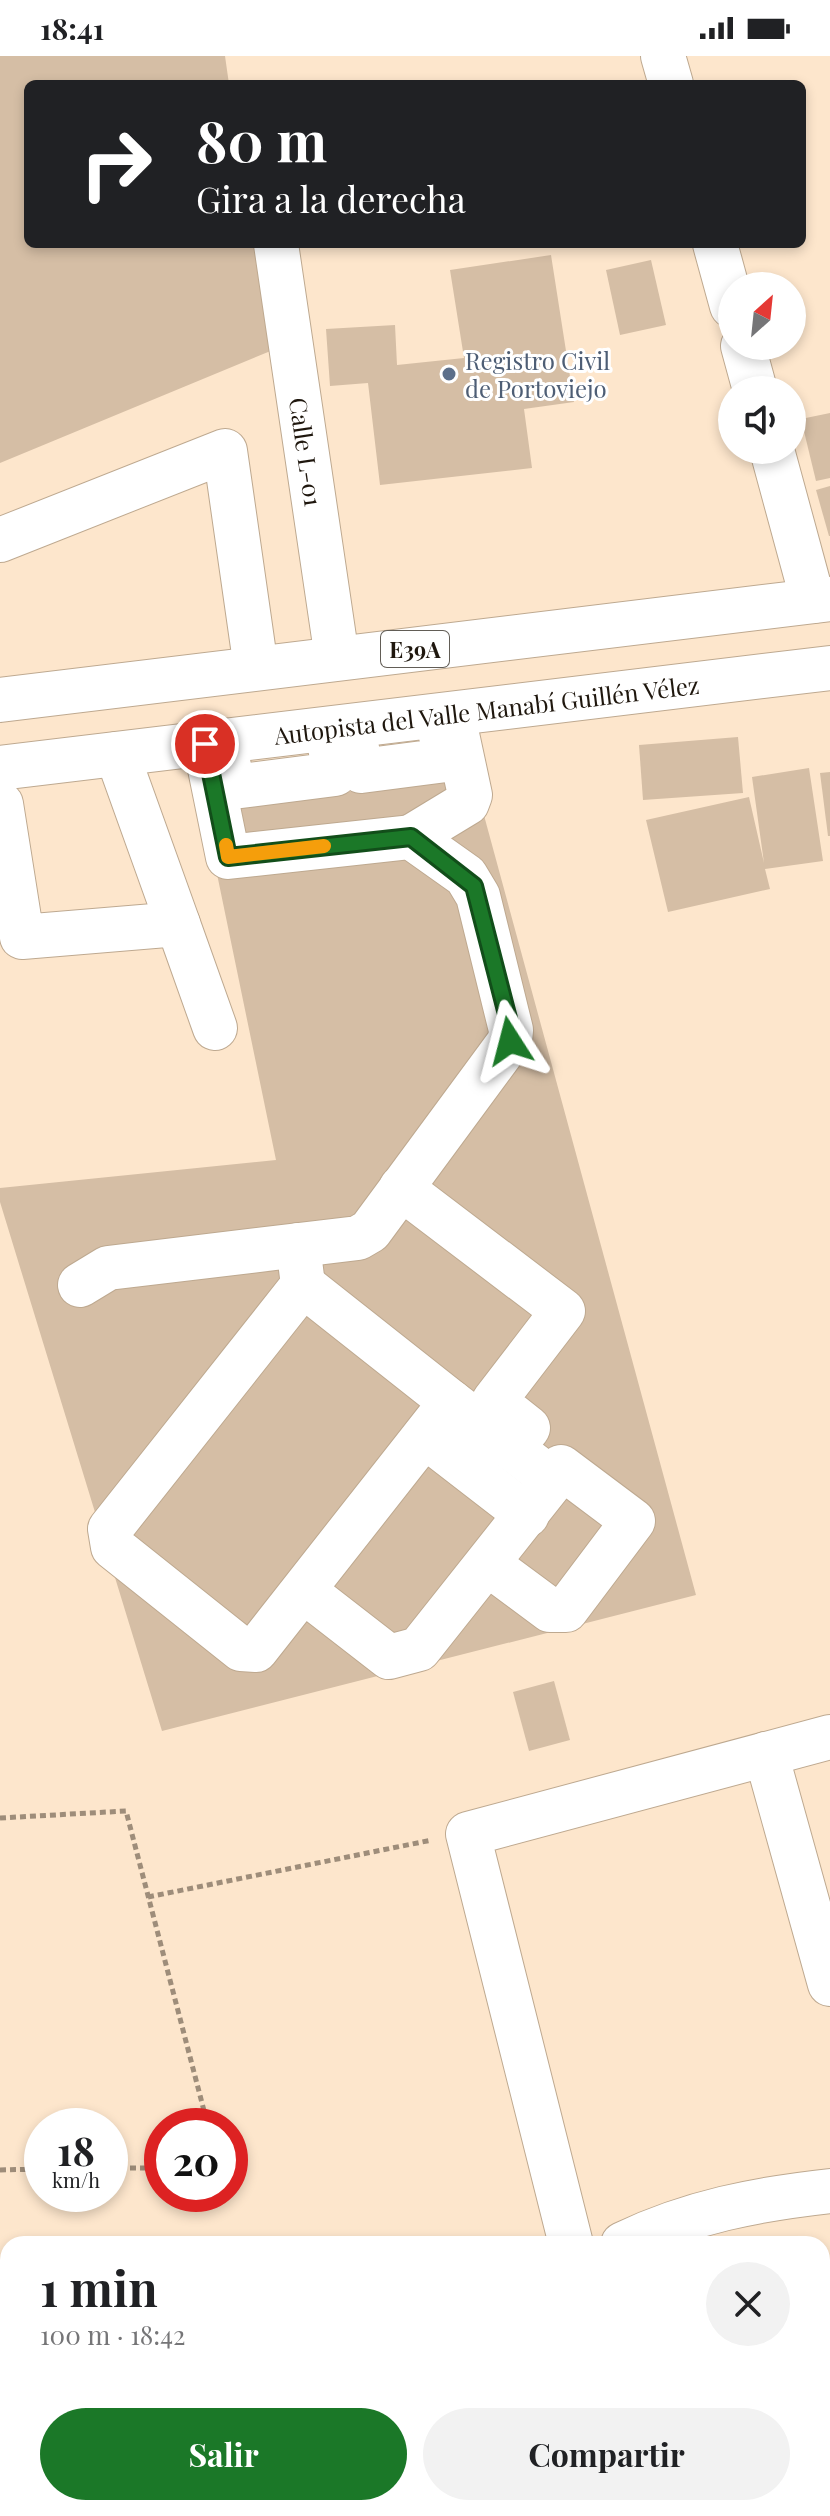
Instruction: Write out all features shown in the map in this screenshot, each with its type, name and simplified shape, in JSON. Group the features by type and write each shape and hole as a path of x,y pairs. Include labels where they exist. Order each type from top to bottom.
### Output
{"street":[{"path":"663,56 670,80"},
{"name":"Calle L-01","path":"277,248 337,658"},
{"path":"716,248 723,272"},
{"path":"0,540 225,451 256,668"},
{"path":"777,464 822,600"},
{"name":"E39A","path":"0,700 822,600"},
{"name":"Autopista del Valle Manabí Guillén Vélez","path":"0,768 830,668"},
{"path":"214,742 228,857 427,827 467,803 470,795 444,715"},
{"path":"117,754 215,1028"},
{"path":"1,804 22,937 178,924"},
{"path":"80,1285 108,1268 314,1257 370,1231 510,1041 511,1030 478,896 474,886 457,869 427,827"},
{"path":"401,1188 563,1311 494,1401 528,1428 512,1448"},
{"path":"314,1257 350,1321 553,1480"},
{"path":"314,1257 350,1321"},
{"path":"314,1257 110,1529 113,1547 241,1649 256,1650 451,1402"},
{"path":"425,1436 527,1515"},
{"path":"304,1591 389,1657 419,1649 527,1515 561,1467 633,1521 566,1610 550,1610 488,1564"},
{"path":"569,2236 468,1834 830,1737"},
{"path":"766,1754 830,1984"},
{"path":"640,2236 666,2224 753,2200 830,2191"}],"path":[{"path":"0,1818 126,1811 203,2108"},
{"path":"148,1897 378,1849 468,1834"},
{"path":"0,2170 24,2169"}],"building":[{"path":"0,56 225,56 228,80 24,80 24,248 256,248 273,350 0,463"},
{"name":"Registro Civil de Portoviejo","path":"551,255 574,402 524,409 532,468 380,485 368,383 330,386 326,329 395,325 397,365 464,358 450,270"},
{"path":"651,260 666,325 620,335 606,270"},
{"path":"830,413 830,478 816,481 806,440 806,418"},
{"path":"830,486 830,536 829,536 816,490"},
{"path":"738,737 743,793 643,800 639,745"},
{"path":"809,768 823,861 765,869 770,889 668,912 646,820 749,797 764,863 752,777"},
{"path":"830,772 830,836 828,836 820,773"},
{"path":"473,775 696,1595 162,1731 0,1202 0,1188 276,1160 204,811"},
{"path":"554,1681 570,1740 529,1751 513,1692"}],"slow traffic":[{"path":"226,845 228,857 324,846"}],"place":[{"name":"Registro Civil de Portoviejo","path":"449,374"}],"route":[{"path":"205,744 228,857 411,837 466,876 478,896 511,1030 510,1041"}]}
